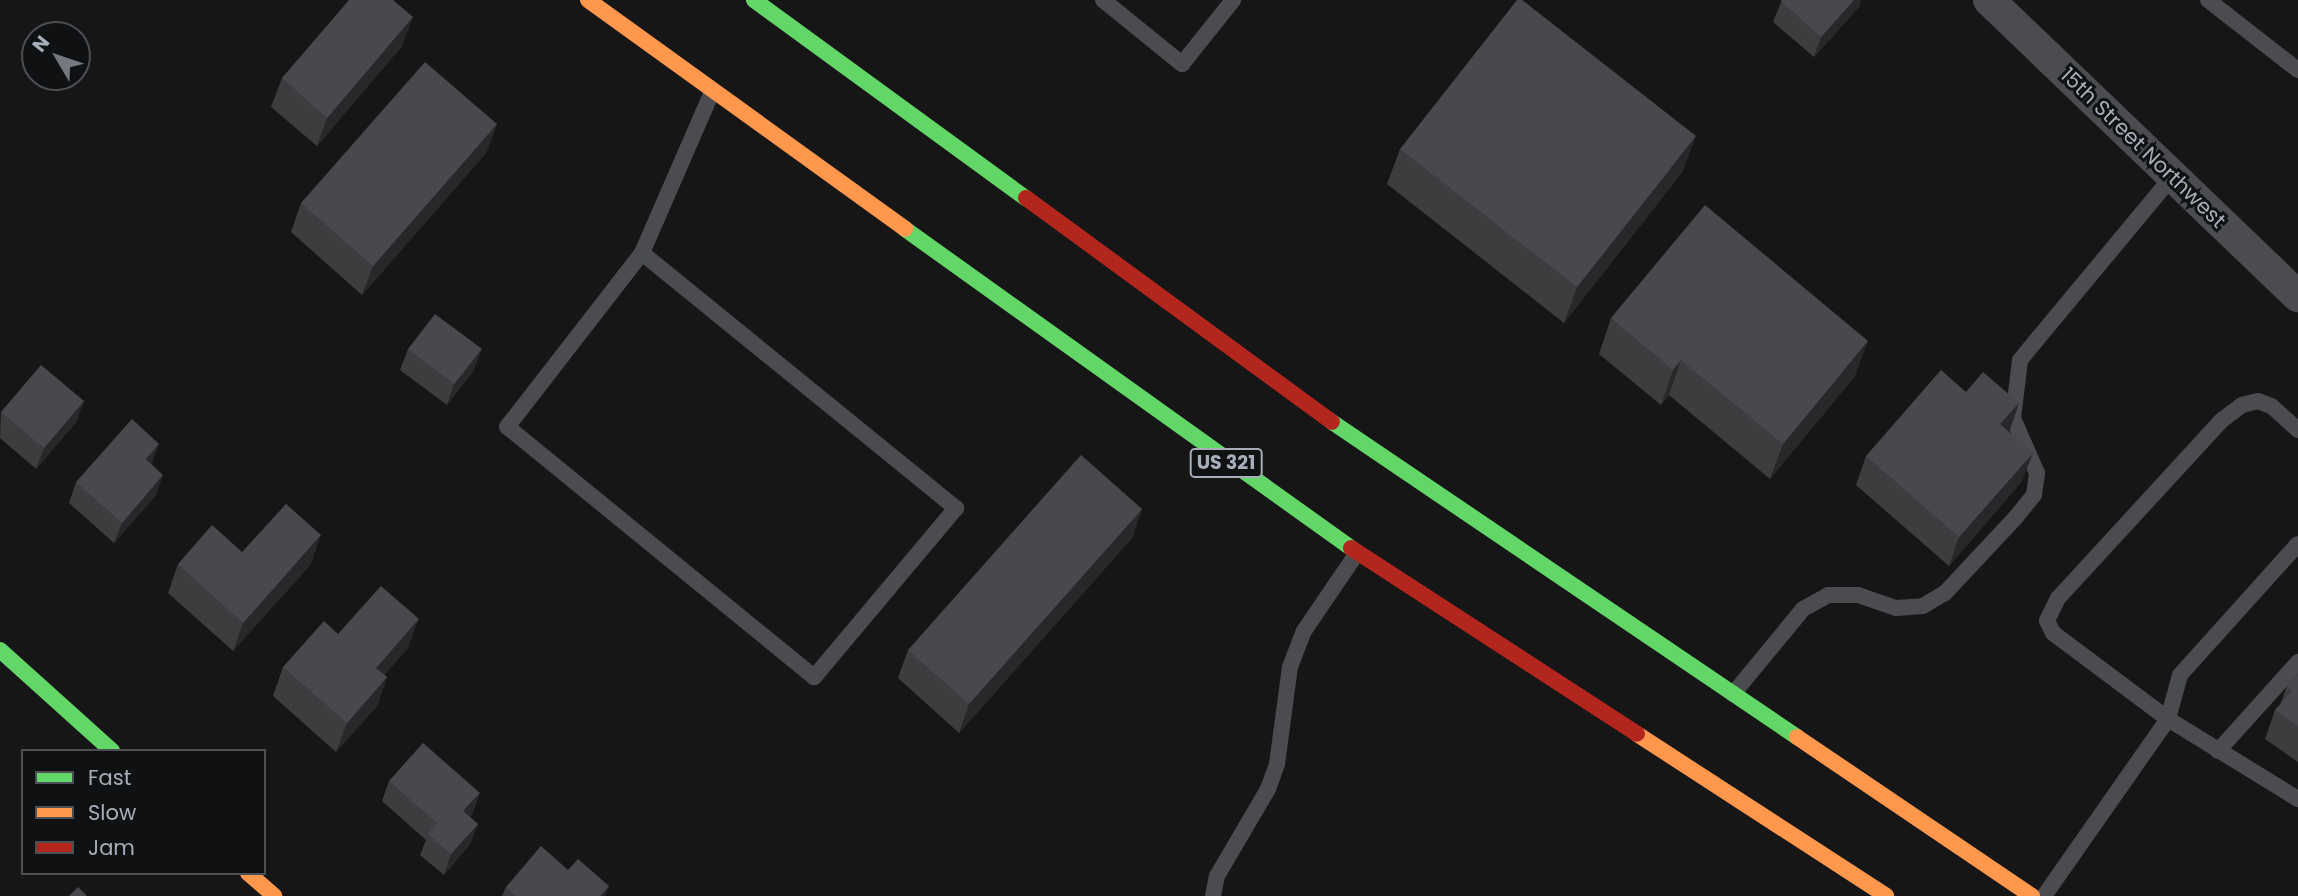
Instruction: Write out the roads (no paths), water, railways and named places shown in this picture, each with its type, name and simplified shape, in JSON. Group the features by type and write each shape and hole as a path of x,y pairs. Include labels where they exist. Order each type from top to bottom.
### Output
{"main road":[{"name":"US 321","path":"587,0 1295,512 1886,896"},
{"path":"754,0 1357,440 1731,696 2032,896"},
{"path":"0,650 110,749"},
{"path":"250,875 274,896"}],"street":[{"name":"15th Street Northwest","path":"1989,0 2298,296"}],"lane":[{"path":"1102,0 1182,64 1233,0"},
{"path":"2208,0 2298,70"},
{"path":"642,253 956,508 814,677 507,427 642,253 712,92"},
{"path":"1731,696 1803,609 1828,595 1858,595 1896,608 1923,606 1945,593 2034,495 2037,473 2013,418 2020,360 2172,177"},
{"path":"2298,430 2271,406 2258,401 2231,413 2058,598 2047,621 2053,633 2168,719 2298,799"},
{"path":"2044,896 2168,719 2180,675 2298,544"},
{"path":"1213,896 1217,876 1268,789 1277,764 1290,667 1304,631 1357,552"},
{"path":"2218,751 2298,662"}]}
